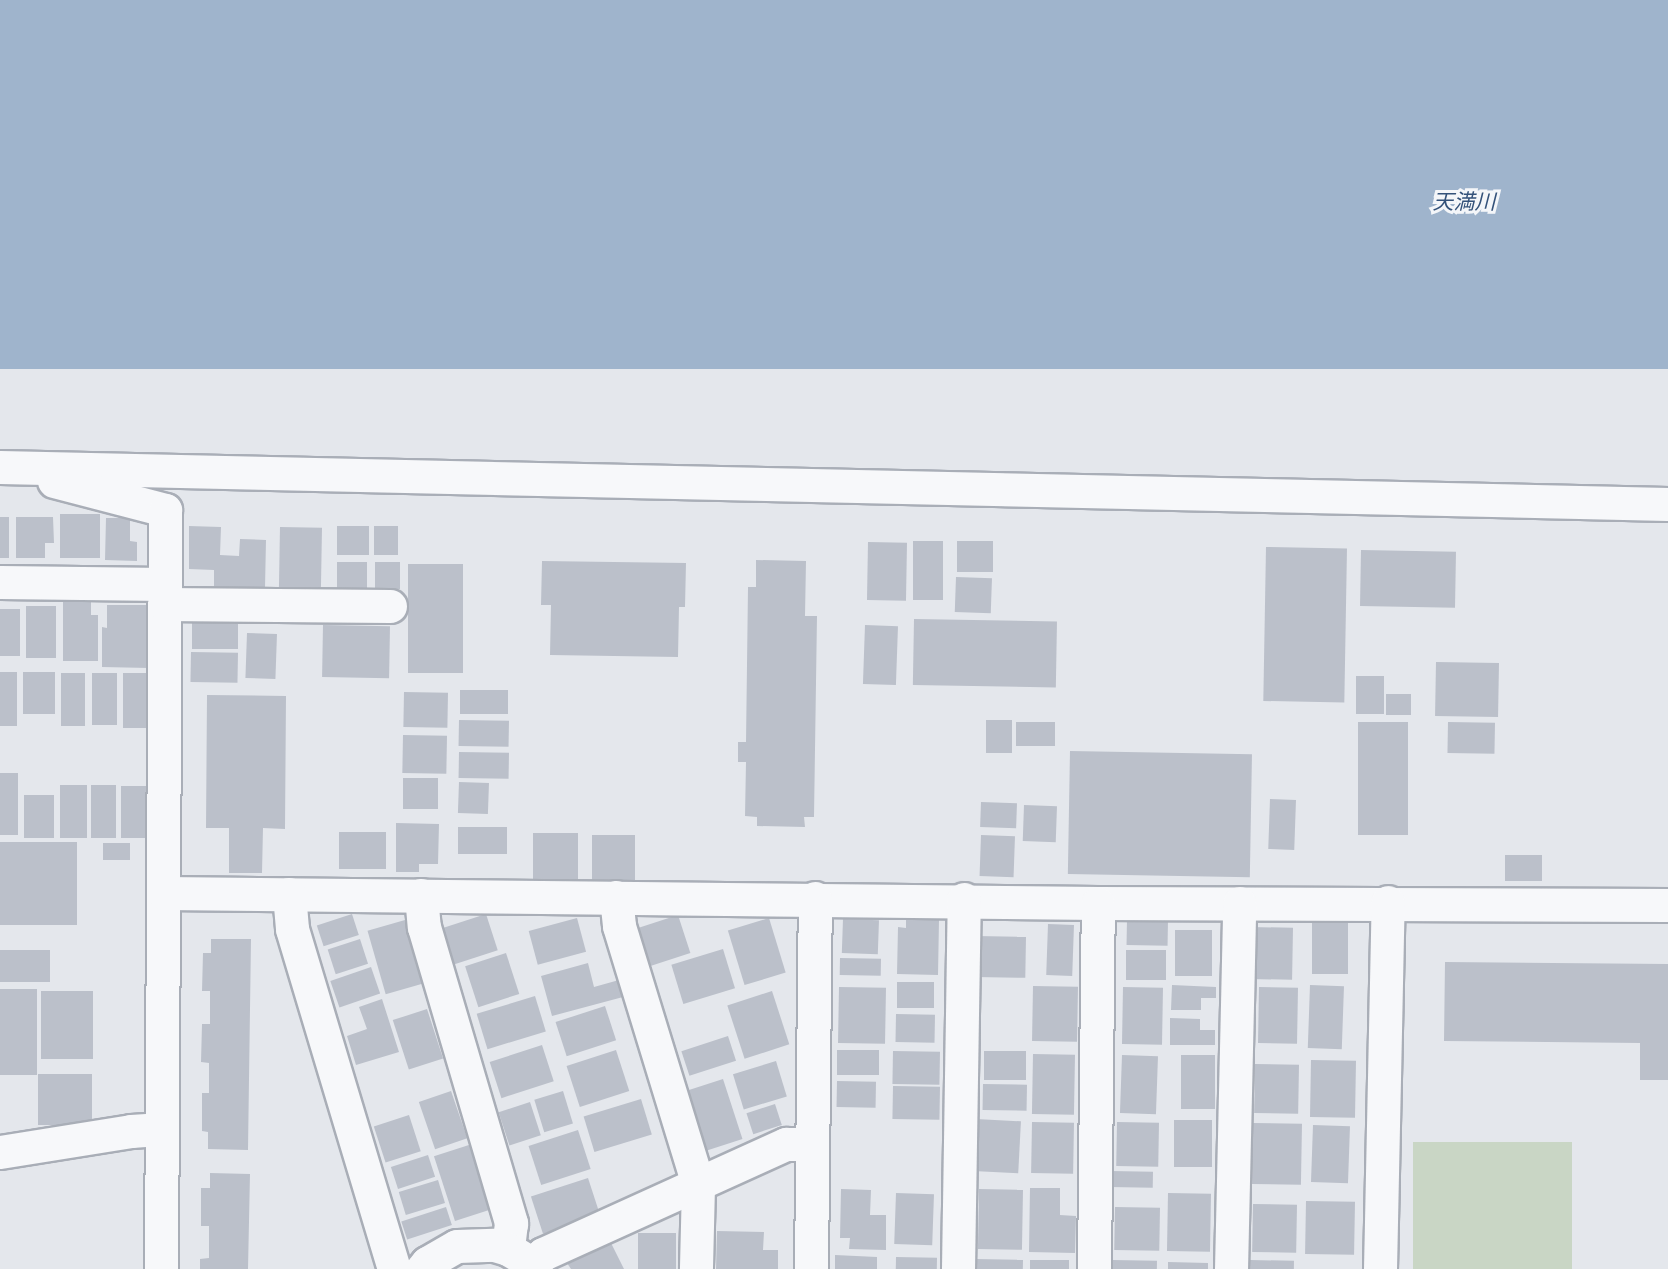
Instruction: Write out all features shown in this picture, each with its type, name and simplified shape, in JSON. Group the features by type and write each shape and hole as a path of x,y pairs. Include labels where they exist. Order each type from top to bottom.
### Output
{"street":[{"path":"161,1269 165,510 0,467 1668,504"},
{"path":"0,582 164,594 390,606"},
{"path":"164,893 964,899 1098,903 1388,902 1668,905"},
{"path":"289,894 292,929 394,1269"},
{"path":"421,895 424,927 511,1223 525,1261"},
{"path":"616,897 619,926 698,1185 696,1269"},
{"path":"811,1269 815,898"},
{"path":"958,1269 964,899"},
{"path":"1380,1269 1388,902"},
{"path":"1094,1269 1098,903"},
{"path":"1231,1269 1239,903"},
{"path":"0,1152 131,1131 162,1129"},
{"path":"422,1269 427,1263 458,1246 494,1245 525,1261 786,1144 812,1144"}],"green space":[{"path":"1413,1142 1572,1142 1572,1269 1413,1269"}],"water":[{"name":"天満川","path":"0,0 1668,0 1668,369 0,369"}],"building":[{"path":"60,514 100,514 100,558 60,558"},
{"path":"0,517 9,517 9,558 0,558"},
{"path":"16,517 53,517 54,543 45,543 45,558 16,558"},
{"path":"106,518 130,518 130,541 137,542 137,561 105,560"},
{"path":"189,526 221,527 220,555 239,556 240,539 266,540 265,588 214,588 214,570 189,569"},
{"path":"337,526 369,526 369,555 337,555"},
{"path":"374,526 398,526 398,555 374,555"},
{"path":"280,527 322,528 321,591 279,590"},
{"path":"913,541 943,541 943,600 913,600"},
{"path":"957,541 993,541 993,572 957,572"},
{"path":"868,542 907,543 906,601 867,600"},
{"path":"1266,547 1347,548 1344,702 1263,701"},
{"path":"1361,550 1456,552 1455,608 1360,606"},
{"path":"756,560 806,561 805,616 817,616 814,817 804,817 805,827 757,826 757,817 745,816 746,762 738,762 738,742 746,742 748,587 756,587"},
{"path":"542,561 686,563 685,607 679,607 678,657 550,655 551,605 541,605"},
{"path":"337,562 367,562 367,589 337,589"},
{"path":"375,562 400,562 400,589 375,589"},
{"path":"408,564 463,564 463,673 408,673"},
{"path":"956,577 992,578 991,613 955,612"},
{"path":"63,597 91,597 91,615 98,615 98,661 63,661"},
{"path":"107,605 149,605 149,668 102,667 102,627 107,628"},
{"path":"26,606 56,606 56,658 26,658"},
{"path":"0,609 20,609 20,656 0,656"},
{"path":"914,619 1057,621 1056,687 913,685"},
{"path":"192,620 238,620 238,649 192,649"},
{"path":"323,625 390,626 389,678 322,677"},
{"path":"865,625 898,626 896,685 863,684"},
{"path":"247,633 277,634 275,679 245,678"},
{"path":"191,652 238,653 237,683 190,682"},
{"path":"1436,662 1499,663 1498,717 1435,716"},
{"path":"0,672 17,672 17,726 0,726"},
{"path":"23,672 55,672 55,714 23,714"},
{"path":"61,673 85,673 85,726 61,726"},
{"path":"92,673 117,673 117,725 92,725"},
{"path":"123,673 148,673 148,728 123,728"},
{"path":"1356,676 1384,676 1384,714 1356,714"},
{"path":"460,690 508,690 508,714 460,714"},
{"path":"404,692 448,693 447,728 403,727"},
{"path":"1386,694 1411,694 1411,715 1386,715"},
{"path":"207,695 286,696 285,829 263,828 262,873 229,873 229,828 206,828"},
{"path":"459,720 509,721 509,747 459,746"},
{"path":"986,720 1012,720 1012,753 986,753"},
{"path":"1016,722 1055,722 1055,746 1016,746"},
{"path":"1358,722 1408,722 1408,835 1358,835"},
{"path":"1448,722 1495,723 1494,754 1447,753"},
{"path":"403,735 447,736 446,774 402,773"},
{"path":"1070,751 1252,754 1250,877 1068,874"},
{"path":"459,752 509,753 509,779 459,778"},
{"path":"0,773 18,773 18,835 0,835"},
{"path":"403,778 438,778 438,809 403,809"},
{"path":"459,782 489,783 488,814 458,813"},
{"path":"60,785 87,785 87,838 60,838"},
{"path":"91,785 116,785 116,838 91,838"},
{"path":"121,786 148,786 148,838 121,838"},
{"path":"24,795 54,795 54,838 24,838"},
{"path":"1270,799 1296,800 1294,850 1268,849"},
{"path":"981,802 1017,803 1016,828 980,827"},
{"path":"1024,805 1057,806 1056,842 1023,841"},
{"path":"396,823 439,824 438,864 419,864 419,872 396,872"},
{"path":"458,827 507,827 507,854 458,854"},
{"path":"339,832 386,832 386,869 339,869"},
{"path":"533,833 578,833 578,881 533,881"},
{"path":"592,835 635,835 635,881 592,881"},
{"path":"981,835 1015,836 1014,877 980,876"},
{"path":"0,842 77,842 77,925 0,925"},
{"path":"103,843 130,843 130,860 103,860"},
{"path":"1505,855 1542,855 1542,881 1505,881"},
{"path":"352,914 359,935 324,946 317,925"},
{"path":"486,914 498,950 453,965 441,929"},
{"path":"678,915 690,953 650,966 638,928"},
{"path":"577,918 586,952 538,965 529,931"},
{"path":"769,918 786,973 745,985 728,931"},
{"path":"843,919 879,920 878,954 842,953"},
{"path":"906,919 939,920 938,975 897,974 898,927 906,928"},
{"path":"1127,919 1168,920 1168,946 1127,945"},
{"path":"405,920 423,983 386,994 368,931"},
{"path":"1312,921 1348,921 1348,974 1312,974"},
{"path":"1048,924 1074,925 1072,976 1046,975"},
{"path":"1250,927 1293,928 1292,980 1249,979"},
{"path":"1175,930 1212,930 1212,976 1175,976"},
{"path":"976,936 1026,937 1025,978 975,977"},
{"path":"211,939 251,939 248,1150 208,1149 208,1132 202,1131 202,1093 209,1093 209,1063 201,1062 202,1024 210,1024 210,991 202,991 203,953 211,953"},
{"path":"360,939 368,964 336,974 328,950"},
{"path":"723,949 735,988 683,1004 671,965"},
{"path":"0,950 50,950 50,982 0,982"},
{"path":"1126,950 1166,950 1166,980 1126,980"},
{"path":"506,953 519,994 478,1007 465,966"},
{"path":"840,958 881,959 881,976 840,975"},
{"path":"1445,962 1668,964 1668,1080 1640,1080 1640,1043 1444,1041"},
{"path":"588,963 594,987 619,980 623,997 552,1016 541,976"},
{"path":"371,967 380,993 339,1007 330,981"},
{"path":"897,982 934,982 934,1008 897,1008"},
{"path":"1172,985 1216,987 1216,998 1201,998 1201,1010 1171,1010"},
{"path":"1310,985 1344,986 1342,1049 1308,1048"},
{"path":"1033,986 1078,987 1077,1042 1032,1041"},
{"path":"839,987 886,988 885,1044 838,1043"},
{"path":"1123,987 1163,988 1162,1045 1122,1044"},
{"path":"1259,987 1298,988 1297,1044 1258,1043"},
{"path":"0,989 37,989 37,1075 0,1075"},
{"path":"41,991 93,991 93,1059 41,1059"},
{"path":"772,991 789,1044 745,1059 727,1006"},
{"path":"535,996 546,1031 487,1049 477,1014"},
{"path":"382,999 399,1052 356,1065 347,1036 367,1029 359,1007"},
{"path":"605,1006 616,1040 567,1056 556,1022"},
{"path":"427,1009 443,1058 409,1070 393,1020"},
{"path":"896,1014 935,1015 935,1043 896,1042"},
{"path":"1170,1018 1200,1019 1200,1030 1215,1030 1215,1045 1170,1045"},
{"path":"728,1036 736,1061 689,1076 681,1051"},
{"path":"542,1045 554,1081 501,1098 490,1062"},
{"path":"616,1050 629,1091 580,1107 567,1066"},
{"path":"837,1050 879,1050 879,1075 837,1075"},
{"path":"893,1051 940,1052 939,1085 892,1084"},
{"path":"984,1051 1026,1051 1026,1080 984,1080"},
{"path":"1033,1054 1075,1055 1074,1115 1032,1114"},
{"path":"1122,1055 1158,1056 1156,1114 1120,1113"},
{"path":"1181,1055 1215,1055 1215,1109 1181,1109"},
{"path":"1311,1060 1356,1061 1355,1118 1310,1117"},
{"path":"776,1061 787,1096 744,1110 733,1074"},
{"path":"1255,1064 1299,1065 1298,1114 1254,1113"},
{"path":"38,1074 92,1074 92,1125 38,1125"},
{"path":"723,1079 742,1139 705,1151 686,1091"},
{"path":"837,1081 876,1082 876,1108 837,1107"},
{"path":"983,1084 1027,1085 1027,1111 983,1110"},
{"path":"893,1086 940,1087 939,1120 892,1119"},
{"path":"451,1091 467,1138 435,1149 419,1102"},
{"path":"563,1091 573,1124 544,1132 534,1100"},
{"path":"641,1099 652,1134 594,1152 584,1117"},
{"path":"530,1102 541,1135 509,1145 499,1112"},
{"path":"775,1104 782,1125 753,1134 746,1113"},
{"path":"409,1115 421,1151 386,1163 374,1126"},
{"path":"976,1119 1021,1121 1018,1173 973,1171"},
{"path":"1174,1120 1212,1120 1212,1167 1174,1167"},
{"path":"1032,1122 1074,1123 1073,1174 1031,1173"},
{"path":"1117,1122 1159,1123 1158,1167 1116,1166"},
{"path":"1253,1123 1302,1124 1301,1185 1252,1184"},
{"path":"1313,1125 1350,1126 1348,1183 1311,1182"},
{"path":"578,1130 591,1169 541,1185 529,1146"},
{"path":"472,1144 493,1209 455,1221 434,1156"},
{"path":"428,1155 435,1177 398,1189 391,1167"},
{"path":"1110,1171 1153,1172 1153,1188 1110,1187"},
{"path":"210,1173 250,1174 248,1269 200,1269 200,1259 209,1258 209,1226 201,1226 201,1188 210,1188"},
{"path":"588,1178 600,1215 543,1234 531,1197"},
{"path":"438,1180 445,1203 406,1215 399,1192"},
{"path":"1030,1188 1060,1188 1060,1215 1076,1216 1075,1253 1029,1252"},
{"path":"841,1189 871,1190 870,1215 886,1215 886,1250 849,1249 850,1238 840,1238"},
{"path":"979,1189 1023,1190 1022,1250 978,1249"},
{"path":"896,1193 934,1194 932,1245 894,1244"},
{"path":"1168,1193 1211,1194 1210,1252 1167,1251"},
{"path":"1306,1201 1355,1202 1354,1255 1305,1254"},
{"path":"1253,1204 1297,1205 1296,1253 1252,1252"},
{"path":"446,1207 452,1225 407,1240 401,1222"},
{"path":"1115,1207 1160,1208 1159,1251 1114,1250"},
{"path":"717,1231 764,1232 763,1250 778,1250 778,1269 716,1269"},
{"path":"638,1233 676,1233 676,1269 638,1269"},
{"path":"610,1241 624,1269 571,1269 567,1263"},
{"path":"835,1255 877,1257 877,1269 835,1269"},
{"path":"896,1257 937,1258 937,1269 896,1269"},
{"path":"976,1259 1023,1260 1023,1269 976,1269"},
{"path":"1030,1260 1069,1260 1069,1269 1030,1269"},
{"path":"1112,1260 1157,1261 1157,1269 1112,1269"},
{"path":"1250,1260 1294,1261 1294,1269 1250,1269"},
{"path":"1168,1262 1208,1263 1208,1269 1168,1269"}]}
